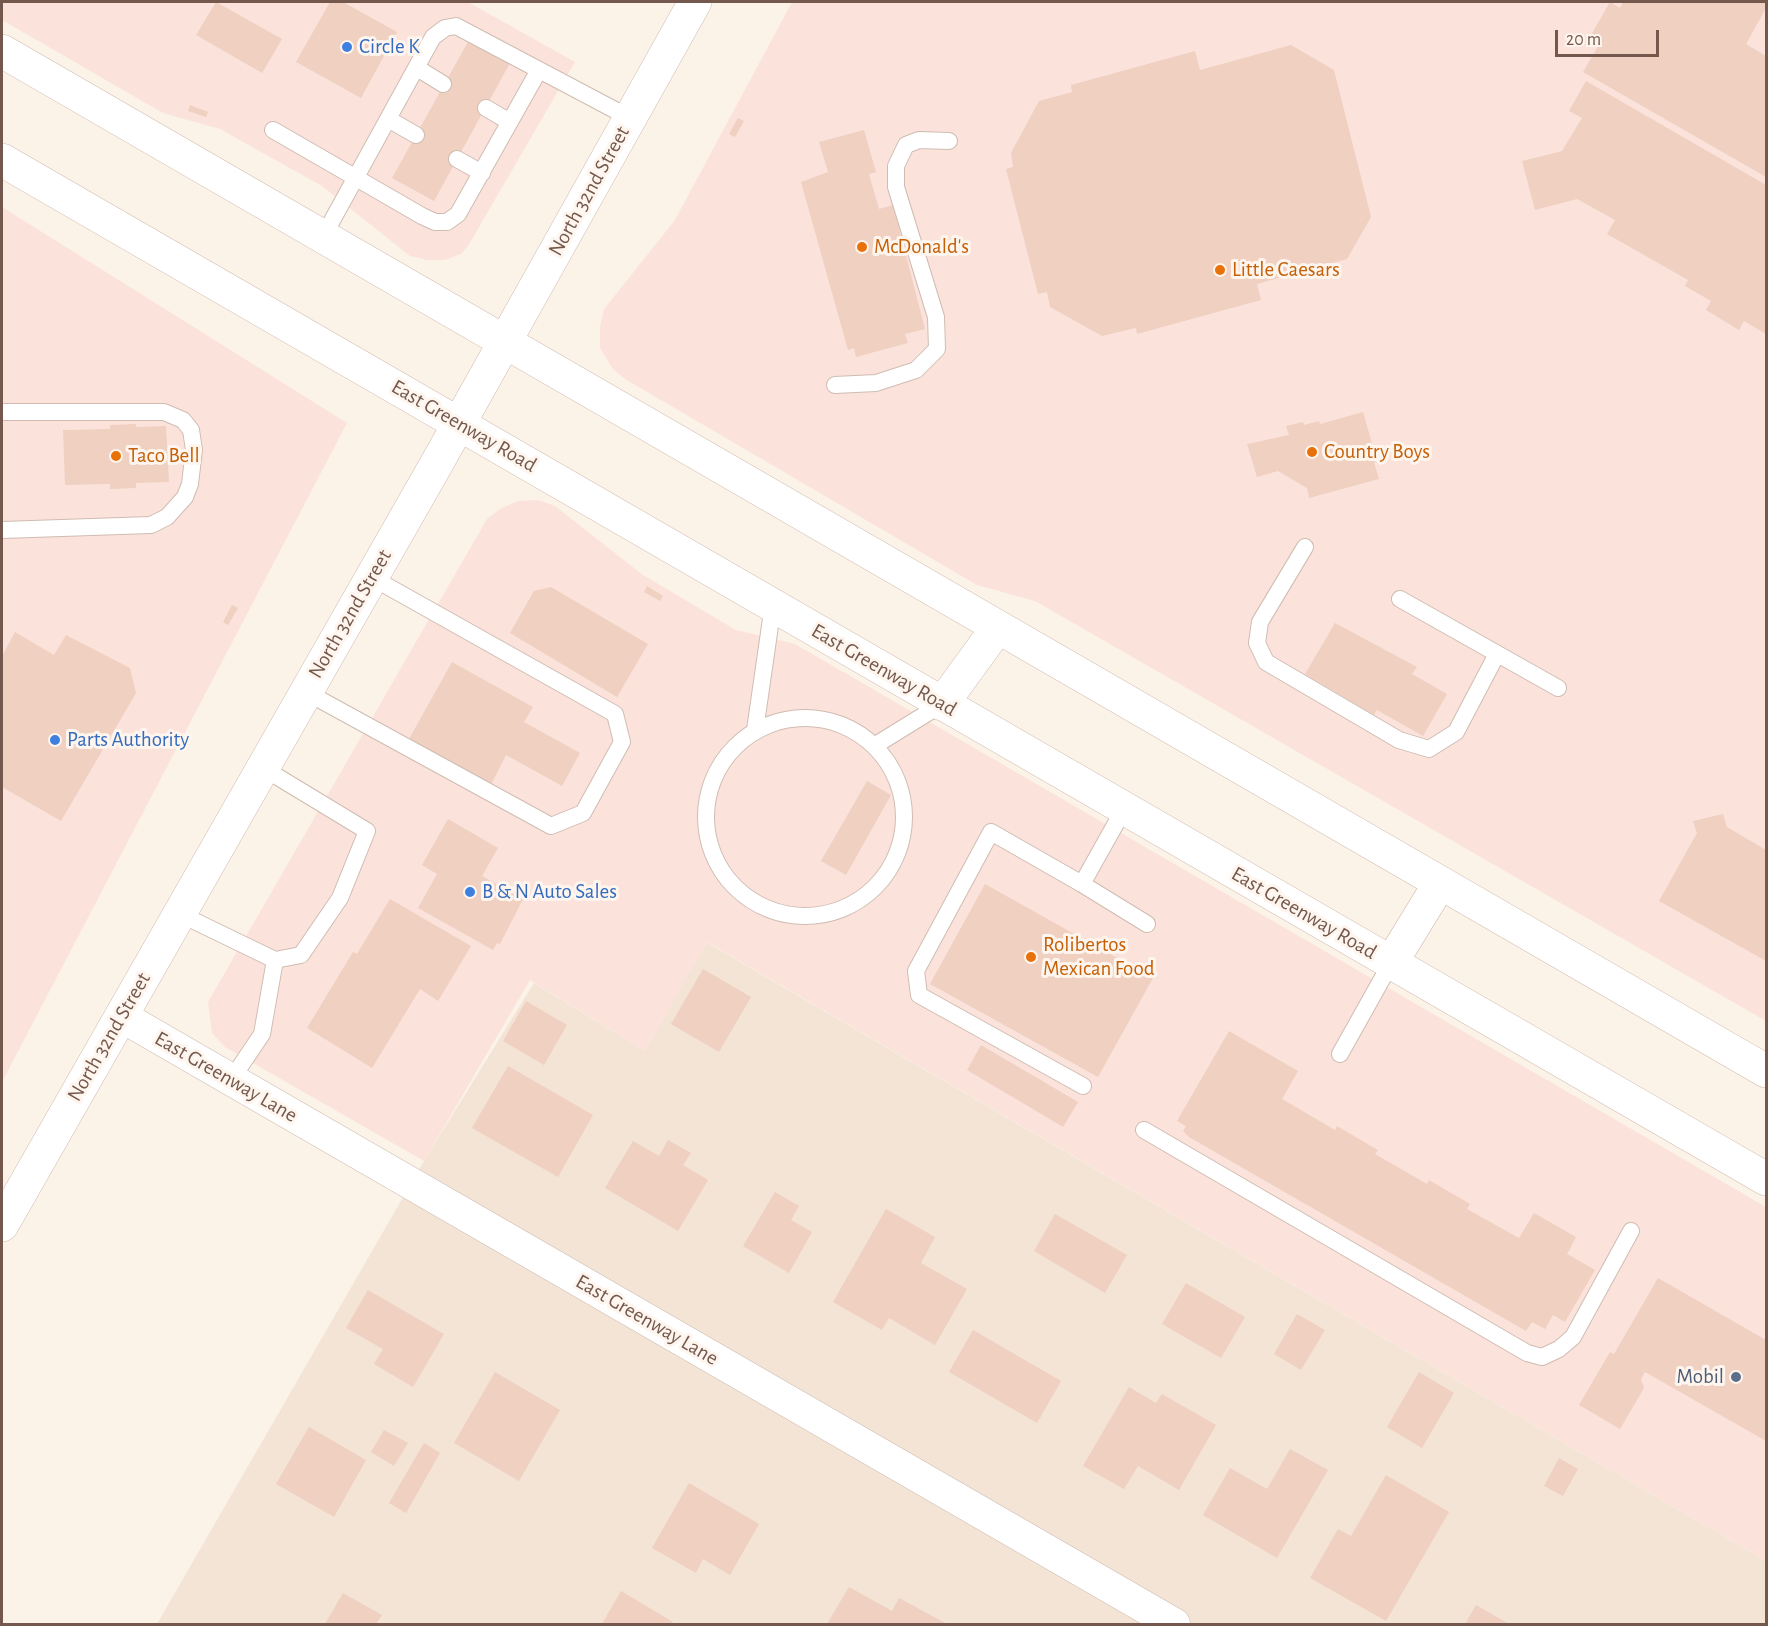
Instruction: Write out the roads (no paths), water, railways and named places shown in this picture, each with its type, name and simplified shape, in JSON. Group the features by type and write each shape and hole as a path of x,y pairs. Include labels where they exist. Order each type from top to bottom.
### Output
{"main road":[{"name":"North 32nd Street","path":"2,1225 459,423 694,2"},
{"path":"2,51 1767,1071"},
{"name":"East Greenway Road","path":"2,160 1124,810 1767,1179"},
{"path":"942,704 998,627"},
{"path":"1391,963 1440,883"}],"street":[{"name":"East Greenway Lane","path":"121,1016 1174,1624"}],"lane":[{"path":"322,237 433,37 445,28 456,26 630,118"},
{"path":"417,68 443,84"},
{"path":"273,130 422,216 435,222 447,222 458,214 539,70"},
{"path":"486,108 510,122"},
{"path":"388,119 416,135"},
{"path":"835,385 876,383 916,370 938,349 936,317 896,187 896,166 906,145 919,140 949,141"},
{"path":"457,159 482,173"},
{"path":"2,412 164,412 183,420 191,430 194,450 190,484 185,497 167,517 151,525 2,530"},
{"path":"1305,547 1260,622 1257,643 1266,662 1400,740 1429,749 1456,732 1497,654"},
{"path":"306,692 551,825 584,813 622,742 615,714 371,577"},
{"path":"1400,599 1558,688"},
{"path":"755,730 772,605"},
{"path":"874,746 942,704"},
{"path":"817,718 848,728 874,746 902,784 906,800 903,835 890,863 873,890 846,908 814,916 781,914 750,900 725,877 709,847 705,813 711,780 729,752 755,730 785,719 817,718"},
{"path":"180,914 275,960 301,955 340,898 367,831 263,768"},
{"path":"1082,884 1124,810"},
{"path":"1083,1086 919,995 916,971 991,832 1148,924"},
{"path":"231,1080 262,1034 275,960"},
{"path":"1340,1054 1391,963"},
{"path":"1144,1130 1527,1353 1542,1357 1559,1349 1573,1336 1631,1231"}],"place":[{"name":"Circle K","path":"347,47"},
{"name":"McDonald's","path":"862,247"},
{"name":"Little Caesars","path":"1220,270"},
{"name":"Country Boys","path":"1312,452"},
{"name":"Taco Bell","path":"116,456"},
{"name":"Parts Authority","path":"55,740"},
{"name":"B & N Auto Sales","path":"470,892"},
{"name":"Rolibertos Mexican Food","path":"1031,957"},
{"name":"Mobil","path":"1736,1377"}]}
